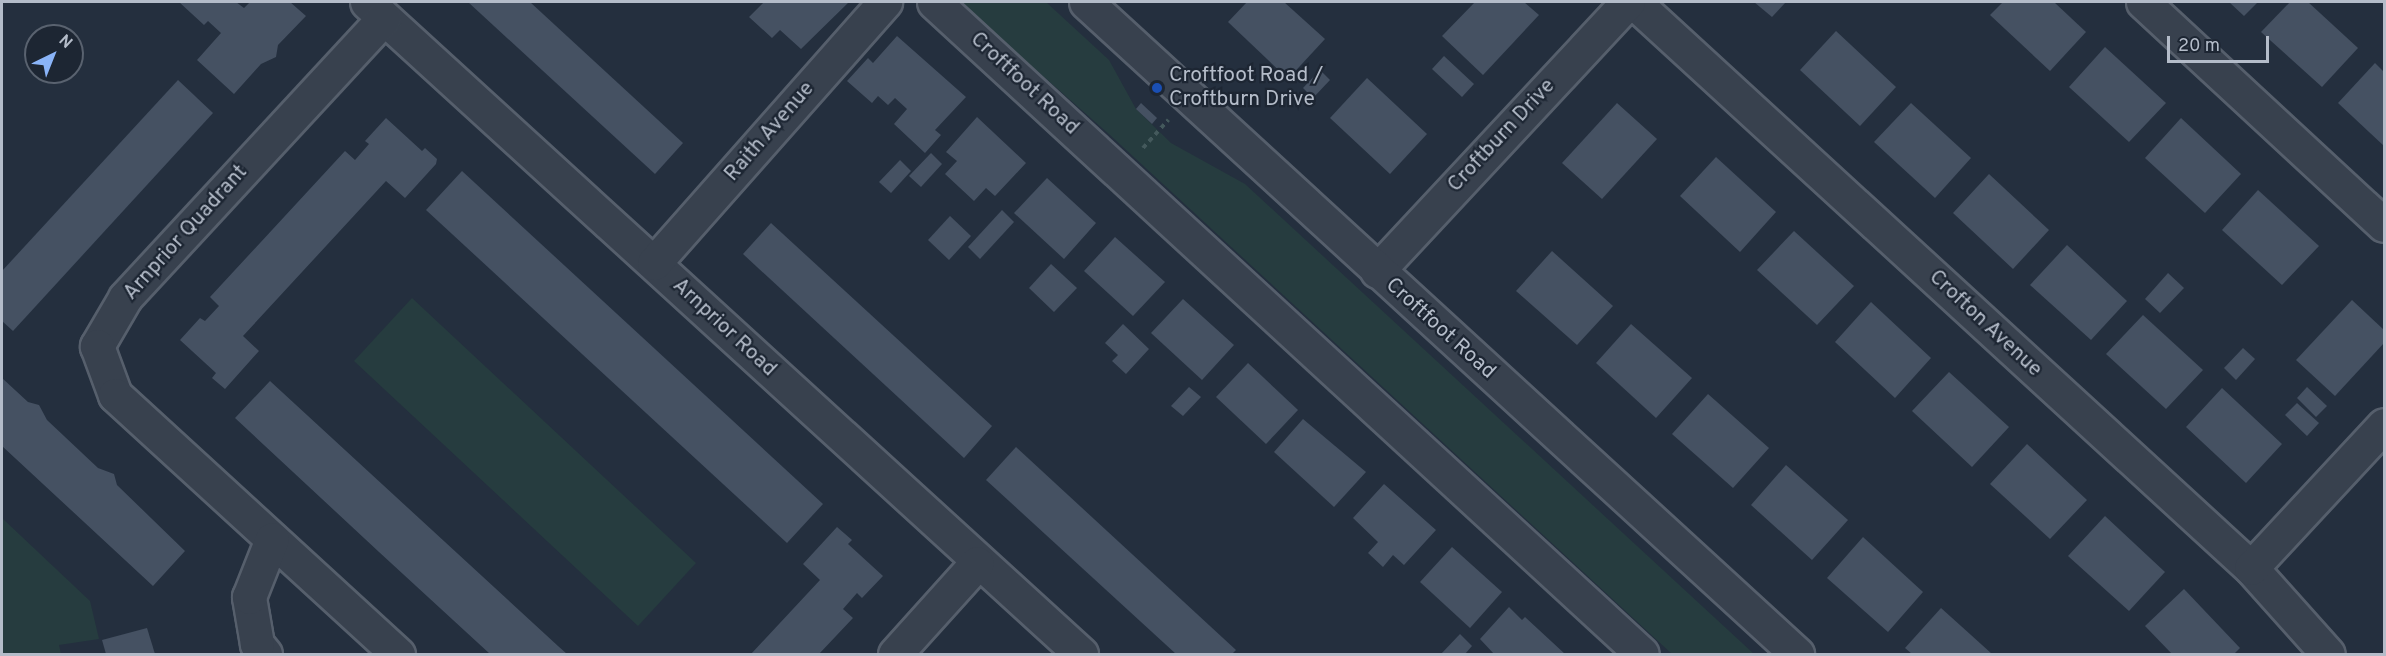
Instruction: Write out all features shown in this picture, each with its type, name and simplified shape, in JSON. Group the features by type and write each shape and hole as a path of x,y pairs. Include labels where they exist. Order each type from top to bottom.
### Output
{"street":[{"name":"Raith Avenue","path":"654,263 885,2"},
{"name":"Croftfoot Road","path":"934,2 1642,654"},
{"name":"Croftfoot Road","path":"1086,2 1797,654"},
{"name":"Croftburn Drive","path":"1377,271 1628,2"},
{"name":"Crofton Avenue","path":"1634,2 2251,568 2328,654"},
{"path":"2143,2 2385,225"},
{"name":"Arnprior Road","path":"375,10 654,263 977,562 1081,654"},
{"name":"Arnprior Quadrant","path":"375,10 125,298 97,346 116,395 398,654"},
{"path":"2251,568 2385,426"},
{"path":"265,654 257,644 249,597 272,539"},
{"path":"895,654 977,562"}],"path":[{"path":"1120,173 1188,96"}],"green space":[{"path":"959,2 1046,2 1109,60 1136,109 1171,143 1245,184 1754,654 1672,654 1110,135"},
{"path":"412,298 696,563 638,626 354,361"},
{"path":"2,518 90,601 99,639 59,645 61,654 2,654"}],"building":[{"path":"179,2 236,2 244,8 250,2 290,2 306,16 278,45 276,57 261,64 234,94 197,60 221,33 208,21 204,25"},
{"path":"468,2 530,2 683,143 655,174"},
{"path":"764,2 849,2 801,49 780,30 772,38 749,17"},
{"path":"1247,2 1284,2 1325,39 1288,79 1228,22"},
{"path":"1475,2 1524,2 1539,15 1483,75 1442,36"},
{"path":"1754,2 1786,2 1772,17"},
{"path":"2003,2 2054,2 2086,32 2050,71 1990,15"},
{"path":"2229,2 2258,2 2244,16"},
{"path":"2290,2 2308,2 2358,48 2322,87 2261,32"},
{"path":"1836,31 1896,87 1860,126 1800,70"},
{"path":"897,36 966,97 935,130 941,135 925,153 894,124 907,109 895,98 888,105 878,96 872,103 847,81 868,58 873,63"},
{"path":"2105,47 2166,103 2129,142 2069,87"},
{"path":"1444,56 1474,84 1462,97 1432,69"},
{"path":"2375,63 2384,72 2384,146 2338,103"},
{"path":"1320,70 1330,80 1313,98 1303,88"},
{"path":"1367,78 1427,134 1390,174 1330,118"},
{"path":"178,80 213,113 13,331 2,321 2,271"},
{"path":"1141,103 1157,118 1152,124 1136,109"},
{"path":"1617,103 1657,139 1602,199 1562,163"},
{"path":"1911,103 1971,158 1935,198 1874,142"},
{"path":"977,117 1026,163 995,196 986,188 974,201 945,174 957,161 946,152"},
{"path":"386,118 422,151 425,148 437,159 436,164 405,198 386,181 243,336 259,351 225,389 212,378 216,373 180,340 200,318 205,321 219,306 210,297 345,151 355,160 369,144 365,141"},
{"path":"2181,118 2241,174 2205,213 2145,158"},
{"path":"931,153 942,164 921,187 909,176"},
{"path":"1716,157 1776,212 1740,252 1680,196"},
{"path":"900,160 911,171 891,193 879,182"},
{"path":"462,171 823,504 787,543 426,210"},
{"path":"1989,174 2049,230 2013,269 1953,213"},
{"path":"1047,178 1096,223 1064,259 1014,213"},
{"path":"2258,190 2319,246 2282,285 2222,230"},
{"path":"1002,210 1014,222 980,259 968,247"},
{"path":"950,216 971,236 949,260 928,240"},
{"path":"771,223 992,426 964,458 743,254"},
{"path":"1794,231 1854,286 1817,325 1757,270"},
{"path":"1115,237 1165,282 1133,316 1084,271"},
{"path":"2067,245 2127,301 2091,340 2030,285"},
{"path":"1552,251 1613,306 1577,345 1516,291"},
{"path":"1051,264 1077,288 1054,312 1029,288"},
{"path":"2168,273 2184,288 2160,313 2145,299"},
{"path":"1183,299 1234,345 1202,380 1151,333"},
{"path":"2352,300 2384,330 2384,343 2335,396 2296,360"},
{"path":"1871,302 1931,358 1895,398 1835,342"},
{"path":"2143,315 2203,370 2166,409 2106,354"},
{"path":"1123,324 1149,349 1126,374 1112,361 1118,355 1105,343"},
{"path":"1631,324 1692,378 1656,418 1596,363"},
{"path":"2243,348 2255,359 2236,380 2224,368"},
{"path":"1248,363 1298,410 1266,444 1216,397"},
{"path":"1949,372 2009,427 1972,467 1912,411"},
{"path":"2,378 28,402 39,405 47,420 98,468 114,474 117,485 185,551 153,586 2,446"},
{"path":"270,381 567,654 490,654 379,552 235,418"},
{"path":"1189,387 1201,397 1183,416 1171,406"},
{"path":"2307,387 2327,406 2316,417 2297,398"},
{"path":"2222,388 2282,444 2246,483 2186,427"},
{"path":"1708,394 1769,448 1733,488 1672,434"},
{"path":"2297,403 2319,423 2307,436 2285,415"},
{"path":"1303,419 1366,472 1334,507 1274,452"},
{"path":"2027,444 2087,500 2050,539 1990,484"},
{"path":"1016,447 1236,650 1232,654 1176,654 986,480"},
{"path":"1786,465 1848,520 1812,560 1751,505"},
{"path":"1384,484 1436,530 1404,565 1393,555 1383,567 1368,553 1378,542 1353,518"},
{"path":"2105,516 2165,572 2129,611 2068,556"},
{"path":"837,527 852,540 848,544 883,576 862,598 857,593 843,609 853,618 819,654 751,654 820,580 803,564"},
{"path":"1863,537 1923,592 1888,632 1827,578"},
{"path":"1452,547 1502,592 1470,628 1420,582"},
{"path":"2184,589 2240,648 2234,654 2172,654 2145,626"},
{"path":"1509,607 1522,620 1525,617 1565,654 1494,654 1480,639"},
{"path":"1941,608 1992,654 1912,654 1905,648"},
{"path":"147,628 155,654 106,654 102,640"},
{"path":"1460,634 1472,646 1465,654 1441,654"}],"place":[{"name":"Croftfoot Road / Croftburn Drive","path":"1157,88"}]}
